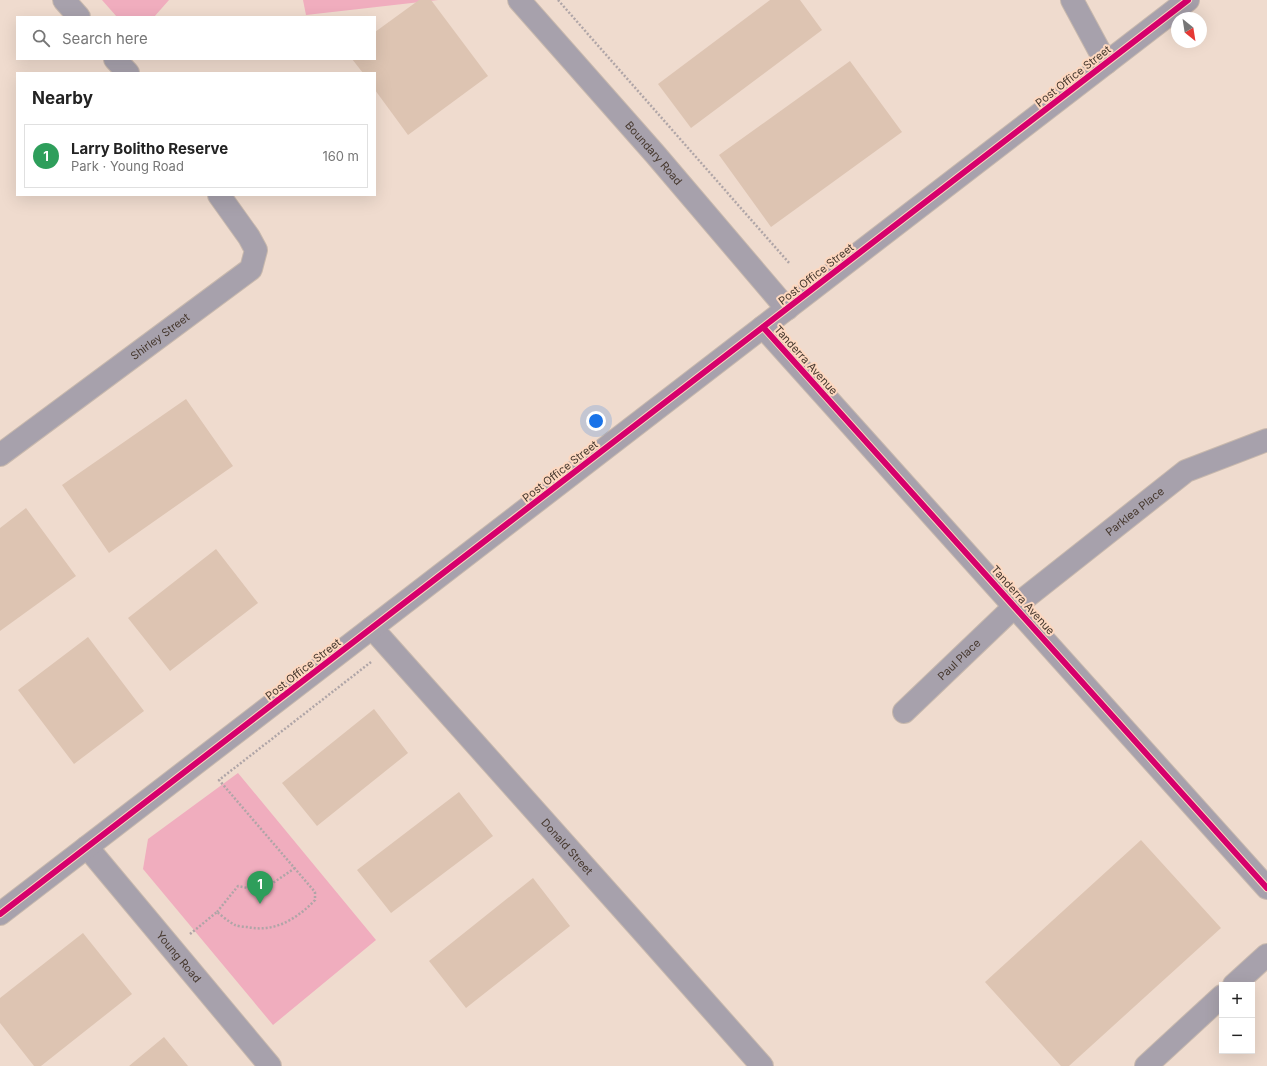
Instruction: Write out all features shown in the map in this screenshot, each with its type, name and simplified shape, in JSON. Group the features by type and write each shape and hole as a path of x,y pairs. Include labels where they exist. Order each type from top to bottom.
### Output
{"street":[{"path":"64,0 78,16"},
{"name":"Boundary Road","path":"519,0 787,309"},
{"path":"1072,0 1106,64"},
{"name":"Post Office Street","path":"0,914 1188,0"},
{"path":"116,60 127,72"},
{"name":"Shirley Street","path":"0,455 251,269 256,250 249,237 220,196"},
{"name":"Tanderra Avenue","path":"763,327 1267,888"},
{"name":"Parklea Place","path":"1015,606 1186,471 1267,440"},
{"name":"Paul Place","path":"904,712 1015,606"},
{"name":"Donald Street","path":"372,628 762,1066"},
{"name":"Young Road","path":"87,847 270,1066"},
{"path":"1237,982 1267,955"},
{"path":"1146,1066 1219,999"}],"path":[{"path":"558,0 790,264"},
{"path":"217,912 235,925 254,929 272,928 288,922 304,912 315,900 315,892 219,780 389,648"},
{"path":"172,949 217,912 238,886 261,891 295,868"}],"shaded area":[{"path":"102,0 169,0 155,16 116,16"},
{"path":"303,0 438,0 306,15"},
{"path":"238,773 376,940 273,1025 143,869 148,839"}],"building":[{"path":"419,0 431,0 488,76 408,135 376,91 376,72 362,72 353,60 376,60 376,31"},
{"path":"770,0 800,0 822,30 691,128 658,84"},
{"path":"850,61 902,132 771,227 719,155"},
{"path":"186,399 233,466 109,553 62,485"},
{"path":"26,508 76,576 0,631 0,528"},
{"path":"216,549 258,603 170,671 128,618"},
{"path":"88,637 144,711 74,764 18,690"},
{"path":"374,709 408,753 317,826 282,783"},
{"path":"459,792 493,836 391,913 357,870"},
{"path":"1141,840 1221,928 1069,1066 1061,1066 985,982"},
{"path":"533,878 570,926 466,1008 429,961"},
{"path":"83,933 132,994 41,1066 34,1066 0,1023 0,998"},
{"path":"164,1037 188,1066 129,1066"}],"cycle path":[{"path":"0,914 1188,0"},
{"path":"763,327 1267,888"}],"place":[{"name":"Larry Bolitho Reserve","path":"260,904"}]}
